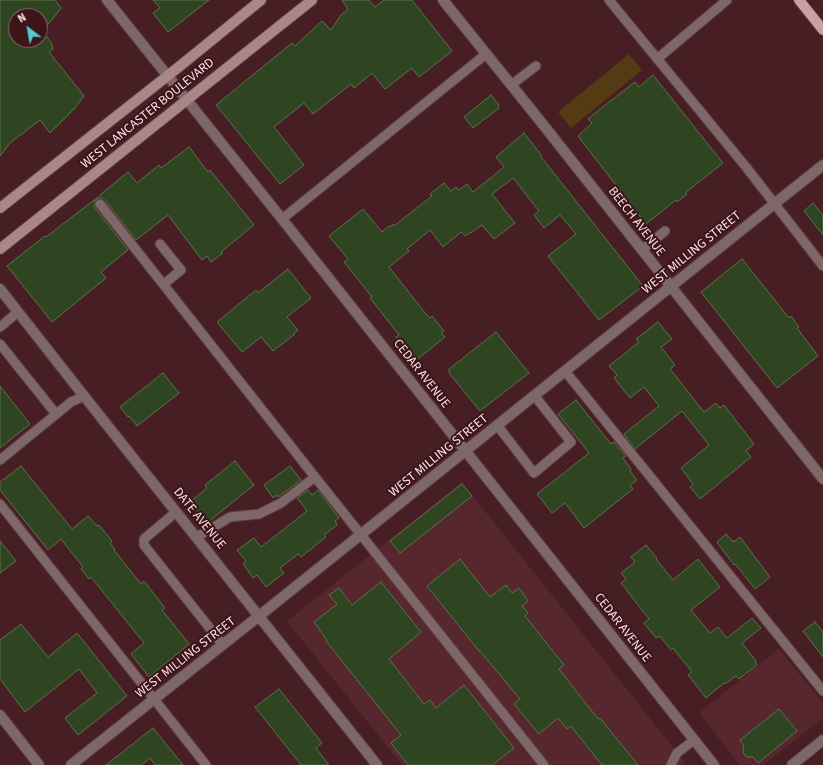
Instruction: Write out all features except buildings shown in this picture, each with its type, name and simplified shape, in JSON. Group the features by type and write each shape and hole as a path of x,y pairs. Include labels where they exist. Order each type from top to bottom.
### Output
{"main road":[{"path":"799,0 823,30"}],"street":[{"name":"CEDAR AVENUE","path":"107,0 714,765"},
{"name":"WEST LANCASTER BOULEVARD","path":"0,208 261,0"},
{"name":"WEST LANCASTER BOULEVARD","path":"0,249 312,0"},
{"name":"BEECH AVENUE","path":"443,0 512,85 823,479"},
{"name":"WEST MILLING STREET","path":"71,765 823,165"},
{"name":"DATE AVENUE","path":"0,289 377,765"},
{"path":"2,721 39,765"},
{"path":"792,765 823,740"}],"lane":[{"path":"609,0 746,167 823,266"},
{"path":"657,59 728,0"},
{"path":"282,219 486,54"},
{"path":"512,85 536,66"},
{"path":"100,204 544,765"},
{"path":"642,250 665,231"},
{"path":"160,244 181,270 164,284"},
{"path":"0,327 18,312"},
{"path":"0,344 56,414"},
{"path":"565,371 823,691"},
{"path":"0,460 71,402 84,396"},
{"path":"497,425 534,473 571,442 534,396"},
{"path":"197,538 230,518 259,514 281,503 315,477"},
{"path":"0,504 206,765"},
{"path":"176,512 144,539 144,544 223,644"},
{"path":"671,765 677,753 694,740"}],"shaded area":[{"path":"629,54 642,70 571,128 558,112"},
{"path":"462,482 687,765 402,765 287,621"},
{"path":"779,649 823,703 823,718 763,765 740,765 699,713"}]}
